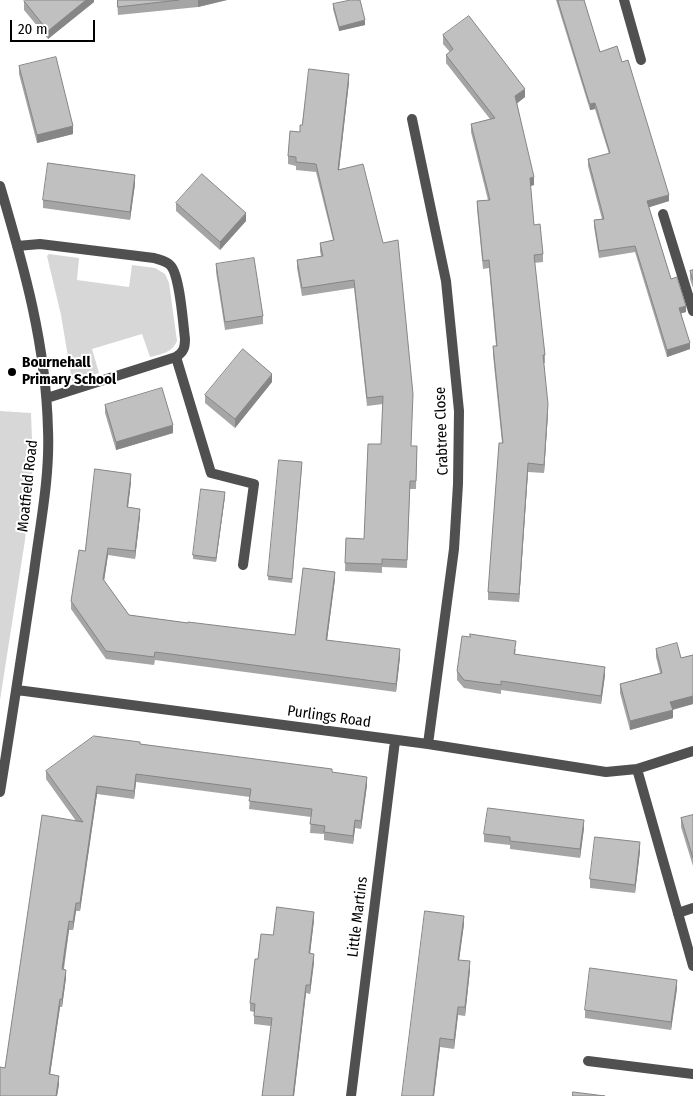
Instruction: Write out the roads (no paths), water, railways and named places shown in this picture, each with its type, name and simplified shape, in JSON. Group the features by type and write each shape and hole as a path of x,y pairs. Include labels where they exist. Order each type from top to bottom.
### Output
{"street":[{"path":"624,0 641,60"},
{"name":"Crabtree Close","path":"412,119 429,192 446,281 459,412 458,484 454,549 428,744"},
{"name":"Moatfield Road","path":"0,186 33,307 47,398 48,430 47,476 17,690 0,792"},
{"path":"663,214 693,311"},
{"path":"17,246 40,244 154,258 170,264 175,271 177,281 185,339 185,347 182,354 47,398"},
{"path":"176,357 211,472 254,484 243,564"},
{"name":"Purlings Road","path":"17,690 428,744 606,772 637,769 693,751"},
{"name":"Little Martins","path":"352,1096 395,741"},
{"path":"637,769 693,966"},
{"path":"678,913 693,908"},
{"path":"588,1061 693,1074"}],"place":[{"name":"Bournehall Primary School","path":"12,372"}]}
